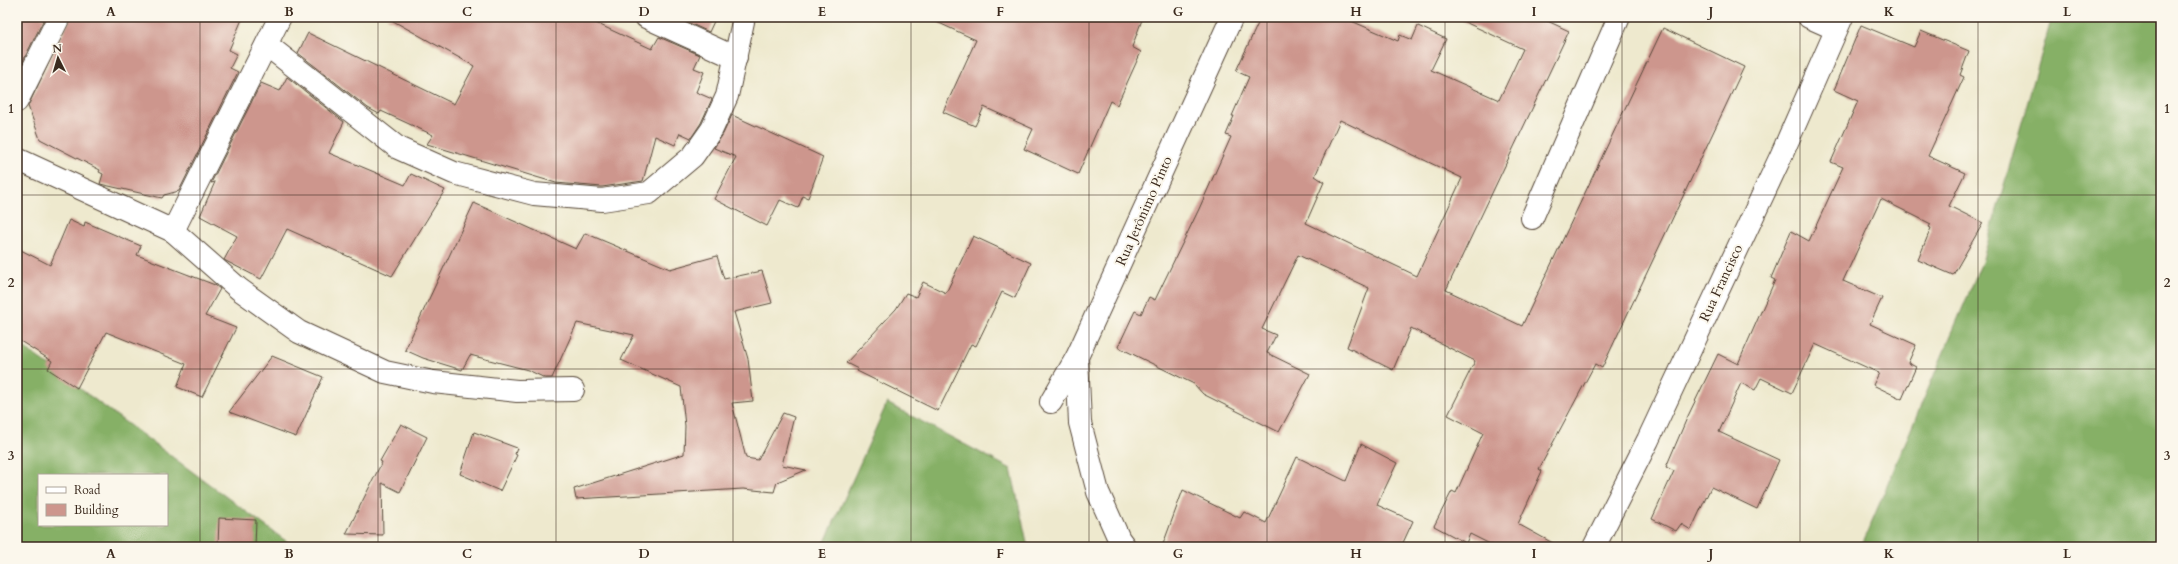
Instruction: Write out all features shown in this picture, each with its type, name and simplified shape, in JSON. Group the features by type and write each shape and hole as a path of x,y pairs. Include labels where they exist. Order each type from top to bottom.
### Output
{"street":[{"path":"17,101 59,17"},
{"path":"174,231 280,17"},
{"path":"646,17 736,58"},
{"path":"267,45 398,148 454,173 534,194 602,200 649,193 693,156 712,129 727,96 744,17"},
{"name":"Rua Jerônimo Pinto","path":"1050,402 1078,358 1232,17"},
{"path":"1532,218 1619,17"},
{"path":"1809,17 1839,23"},
{"name":"Rua Francisco","path":"1594,547 1651,432 1777,163 1839,23"},
{"path":"17,159 174,231 239,289 299,332 385,372 433,382 517,391 573,390"},
{"path":"1078,358 1082,431 1098,492 1119,540 1125,547"}],"green space":[{"path":"2052,17 2161,17 2161,547 1861,547 1982,262"},
{"path":"17,342 294,547 17,547"},
{"path":"887,403 1011,469 1028,547 810,547 825,542"}],"building":[{"path":"17,17 45,17 17,73"},
{"path":"71,17 243,17 229,50 237,54 230,68 238,72 179,191 164,195 162,198 100,184 103,174 99,172 100,170 40,139 28,106"},
{"path":"386,17 583,17 652,49 659,37 700,55 694,68 704,72 696,92 712,99 701,123 691,138 680,133 675,145 655,136 643,181 602,187 556,183 427,144 433,135 381,111 379,114 368,108 298,53 308,33 454,104 474,66"},
{"path":"676,17 716,17 709,32"},
{"path":"926,17 1143,17 1132,47 1141,52 1117,105 1110,101 1078,174 1024,149 1033,129 984,107 975,126 943,112 976,40"},
{"path":"1261,17 1342,17 1398,41 1400,35 1412,40 1418,26 1446,39 1431,70 1499,100 1523,49 1454,17 1539,17 1569,31 1446,290 1522,326 1663,28 1744,67 1602,368 1595,364 1539,469 1542,471 1518,524 1560,547 1496,547 1470,534 1466,543 1434,526 1452,491 1456,493 1483,433 1448,415 1475,361 1411,328 1393,370 1347,347 1369,288 1298,255 1262,329 1276,335 1267,353 1310,374 1279,432 1203,394 1194,384 1118,347 1135,311 1141,314 1149,297 1155,300 1199,209 1231,137 1226,135 1234,116 1232,116 1249,77 1236,71","holes":["1340,120 1462,178 1417,276 1306,223 1324,182 1315,176"]},
{"path":"1861,25 1914,47 1921,31 1969,51 1960,75 1964,77 1928,156 1965,173 1949,206 1983,223 1953,275 1918,260 1931,228 1929,227 1931,224 1881,199 1843,281 1882,298 1870,324 1916,345 1908,363 1916,367 1902,399 1873,385 1879,373 1815,344 1792,393 1761,378 1755,390 1741,383 1719,432 1779,460 1757,509 1711,487 1691,530 1681,524 1676,531 1652,519 1674,471 1666,467 1687,418 1718,354 1738,364 1775,280 1771,278 1791,231 1809,241 1843,167 1831,162 1858,101 1834,90"},
{"path":"287,77 344,122 329,153 405,185 411,174 445,190 392,276 287,229 261,279 224,260 237,236 200,216 215,182 211,183 261,83 280,91"},
{"path":"732,115 823,157 808,198 803,196 798,208 780,200 767,226 714,199 736,157 714,148"},
{"path":"474,203 576,249 585,233 670,269 717,256 724,279 762,271 772,303 734,312 748,359 753,401 732,403 746,458 758,460 783,413 794,417 782,465 806,470 777,482 774,492 743,489 576,499 574,489 684,454 685,426 681,387 621,360 634,335 577,323 552,378 545,378 528,370 470,355 462,370 423,358 405,350"},
{"path":"69,220 84,227 85,222 141,246 137,255 215,285 220,289 205,316 236,328 202,397 177,387 186,364 106,332 77,388 48,369 52,361 17,339 17,248 50,265"},
{"path":"973,236 1031,263 1015,298 1002,292 976,346 971,344 938,411 857,371 858,369 846,363 896,309 906,293 916,297 923,282 946,293"},
{"path":"272,356 323,377 296,437 229,412"},
{"path":"401,424 427,437 400,492 382,483 383,535 346,534 382,462 380,461"},
{"path":"474,432 517,448 515,454 517,455 500,491 460,474"},
{"path":"1361,444 1397,463 1377,505 1413,521 1401,547 1162,547 1183,490 1240,518 1244,512 1266,523 1297,457 1346,481"},
{"path":"219,518 256,520 255,547 218,547"}]}
